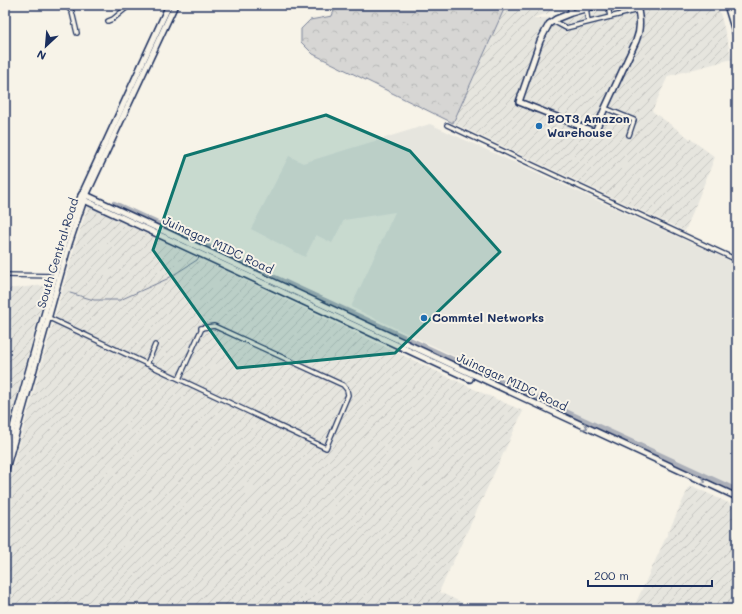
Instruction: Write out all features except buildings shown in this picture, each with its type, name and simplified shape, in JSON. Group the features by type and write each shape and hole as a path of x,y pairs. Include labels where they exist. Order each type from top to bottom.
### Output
{"street":[{"path":"66,5 72,12 77,33"},
{"path":"108,21 113,19 130,5"},
{"name":"South Central Road","path":"5,473 57,276 64,243 162,26 169,5"},
{"name":"South Central Road","path":"162,26 175,5"},
{"path":"568,5 570,13"},
{"path":"553,22 566,28 610,17 637,8 640,26 639,34 594,132 519,102 540,41 549,24 570,13 599,5"},
{"path":"608,5 610,17"},
{"path":"727,5 737,38"},
{"path":"586,8 588,22"},
{"path":"605,108 634,120 629,135"},
{"path":"447,125 737,260"},
{"name":"Juinagar MIDC Road","path":"84,197 425,355 737,497"},
{"path":"5,275 57,276"},
{"path":"46,317 326,448 348,396 347,390 343,385 214,326 201,328 179,379"},
{"name":"South Central Road","path":"5,456 46,317"},
{"path":"147,364 155,346"},
{"name":"Juinagar MIDC Road","path":"425,355 470,379"}],"highlighted area":[{"path":"326,115 410,151 500,252 395,353 237,368 153,250 185,156"}],"shaded area":[{"path":"501,5 576,5 532,18 572,18 624,5 718,5 732,59 668,76 652,111 715,157 685,231 453,123 505,7"},
{"path":"430,124 737,264 737,490 351,307 395,212 344,220 332,243 316,235 305,257 251,229 289,156 303,163"},
{"path":"88,206 523,411 439,592 476,609 5,609 5,494 75,245"},
{"path":"47,285 5,439 5,289"},
{"path":"690,485 737,507 737,609 633,609"}],"green space":[{"path":"336,5 501,5 505,7 453,123 313,54 301,42 301,29 310,20 332,16"}],"waterway":[{"path":"114,203 737,490"},
{"path":"70,293 94,300 120,300 167,279 197,260 200,255"}],"place":[{"name":"BOT3 Amazon Warehouse","path":"539,126"},
{"name":"Commtel Networks","path":"424,318"}]}
